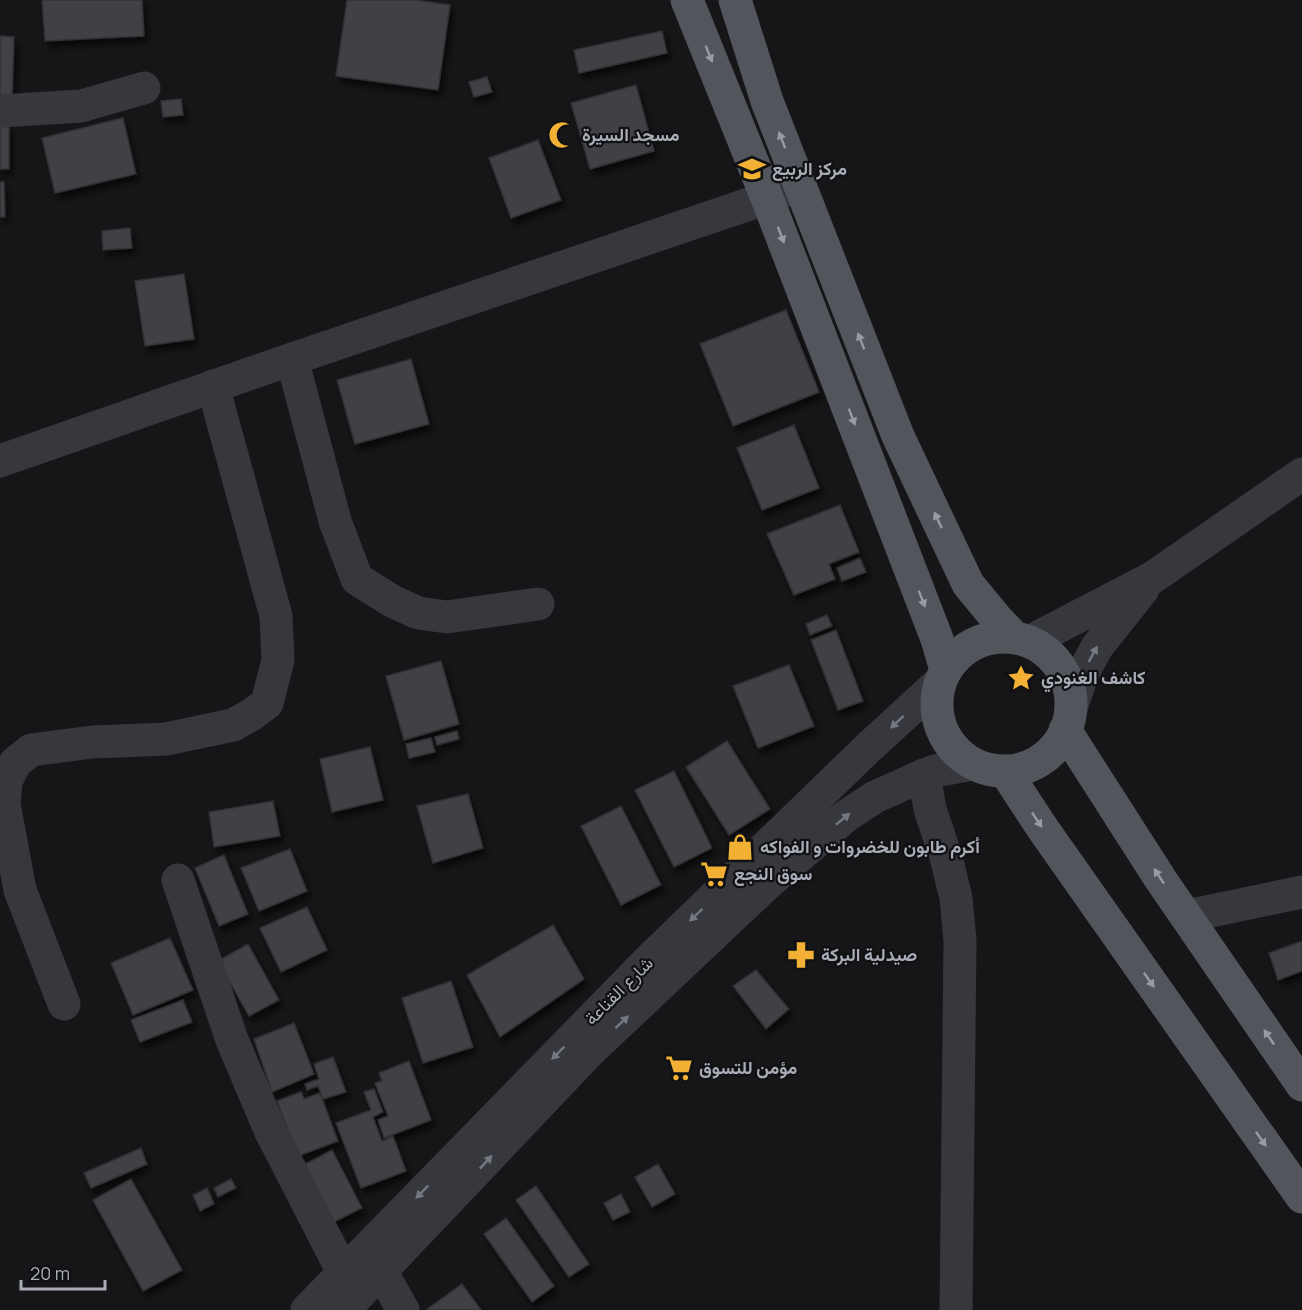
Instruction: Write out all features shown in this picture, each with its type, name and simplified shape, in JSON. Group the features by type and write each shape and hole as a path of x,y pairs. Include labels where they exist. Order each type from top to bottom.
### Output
{"main road":[{"path":"687,0 767,198 937,639 943,676 937,709 944,735 962,756 973,764 1005,771 1027,767 1046,756 1060,740 1068,719 1070,697 1064,674 1049,655 1022,640 996,618 968,584 898,436 767,101 735,0"},
{"path":"943,676 956,657 976,644 999,637 1022,640"},
{"path":"1068,719 1187,916 1302,1085"},
{"path":"1005,771 1043,829 1302,1197"}],"street":[{"path":"0,111 81,106 144,88"},
{"path":"0,461 292,358 767,198 799,185"},
{"path":"292,358 335,521 357,579 392,601 418,613 447,617 538,604"},
{"path":"64,1004 20,890 4,804 6,781 15,763 31,750 92,742 166,739 233,725 267,703 278,660 276,616 213,386"},
{"path":"1022,640 1152,578 1302,474"},
{"path":"1068,719 1082,675 1097,647 1152,578"},
{"name":"شارع القناعة","path":"308,1310 344,1274 454,1177 590,1051 758,874 868,748 943,676"},
{"name":"شارع القناعة","path":"758,874 875,797 935,771 973,764"},
{"path":"924,775 930,809 957,898 960,941 956,1310"},
{"path":"178,880 232,1040 271,1132 344,1274"},
{"path":"1187,916 1302,892"},
{"name":"شارع القناعة","path":"344,1310 381,1271 454,1177"},
{"path":"381,1271 403,1310"}],"building":[{"path":"42,0 142,0 144,36 45,41"},
{"path":"347,0 416,0 450,5 438,90 336,76"},
{"path":"662,31 667,53 579,73 574,50"},
{"path":"0,36 14,37 12,100 0,99"},
{"path":"487,77 492,92 474,97 469,82"},
{"path":"636,85 654,151 590,169 571,103"},
{"path":"181,99 183,115 163,117 161,101"},
{"path":"123,118 136,174 55,193 42,138"},
{"path":"0,125 9,125 9,169 0,169"},
{"path":"538,140 561,200 511,218 489,158"},
{"path":"0,182 4,182 5,217 0,217"},
{"path":"130,228 132,248 103,250 102,231"},
{"path":"184,274 194,339 145,346 135,281"},
{"path":"786,310 819,392 733,426 700,344"},
{"path":"411,359 429,424 355,444 337,380"},
{"path":"794,425 819,488 762,510 737,448"},
{"path":"840,505 859,552 829,564 835,579 794,595 767,534"},
{"path":"860,558 866,572 842,581 837,568"},
{"path":"827,615 832,626 810,635 806,624"},
{"path":"836,630 863,701 838,710 811,640"},
{"path":"441,661 459,724 404,740 386,676"},
{"path":"789,665 814,726 758,748 733,686"},
{"path":"457,731 459,739 437,745 435,737"},
{"path":"431,738 435,752 409,758 406,744"},
{"path":"727,741 770,809 729,835 686,767"},
{"path":"370,747 383,800 332,812 320,759"},
{"path":"674,771 712,848 674,867 635,790"},
{"path":"468,794 483,848 433,863 417,806"},
{"path":"273,801 280,836 214,847 209,812"},
{"path":"621,806 661,885 621,905 581,826"},
{"path":"290,849 307,891 259,911 241,868"},
{"path":"224,855 248,914 219,926 195,868"},
{"path":"307,907 327,950 281,972 260,928"},
{"path":"553,925 584,979 500,1037 467,975"},
{"path":"170,938 193,990 133,1015 111,963"},
{"path":"1302,941 1302,971 1278,980 1269,953"},
{"path":"248,944 279,1000 249,1016 218,961"},
{"path":"756,970 789,1009 766,1029 733,986"},
{"path":"451,981 473,1047 423,1063 402,998"},
{"path":"183,1000 192,1022 140,1042 131,1020"},
{"path":"294,1023 314,1074 272,1092 254,1039"},
{"path":"333,1057 346,1092 323,1099 318,1086 307,1090 305,1084 319,1079 314,1064"},
{"path":"409,1061 431,1120 384,1138 378,1120 388,1116 375,1083 382,1081 379,1073"},
{"path":"374,1089 383,1112 373,1117 382,1141 393,1136 406,1171 361,1188 336,1123 371,1110 364,1092"},
{"path":"301,1092 304,1099 320,1093 338,1141 298,1156 277,1101"},
{"path":"141,1148 147,1164 91,1188 84,1173"},
{"path":"332,1150 362,1208 330,1224 300,1167"},
{"path":"658,1164 675,1194 652,1207 635,1177"},
{"path":"131,1179 182,1270 143,1291 93,1200"},
{"path":"231,1179 236,1188 218,1197 214,1188"},
{"path":"536,1186 589,1264 569,1277 516,1200"},
{"path":"207,1188 214,1204 200,1211 193,1195"},
{"path":"621,1194 630,1212 613,1220 604,1203"},
{"path":"506,1218 554,1286 532,1302 484,1234"},
{"path":"462,1284 481,1310 426,1310"}],"place":[{"name":"مسجد السيرة","path":"562,135"},
{"name":"مركز الربيع","path":"752,169"},
{"name":"كاشف الغنودي","path":"1021,678"},
{"name":"أكرم طابون للخضروات و الفواكه","path":"740,847"},
{"name":"سوق النجع","path":"714,874"},
{"name":"صيدلية البركة","path":"801,955"},
{"name":"مؤمن للتسوق","path":"679,1068"}]}
